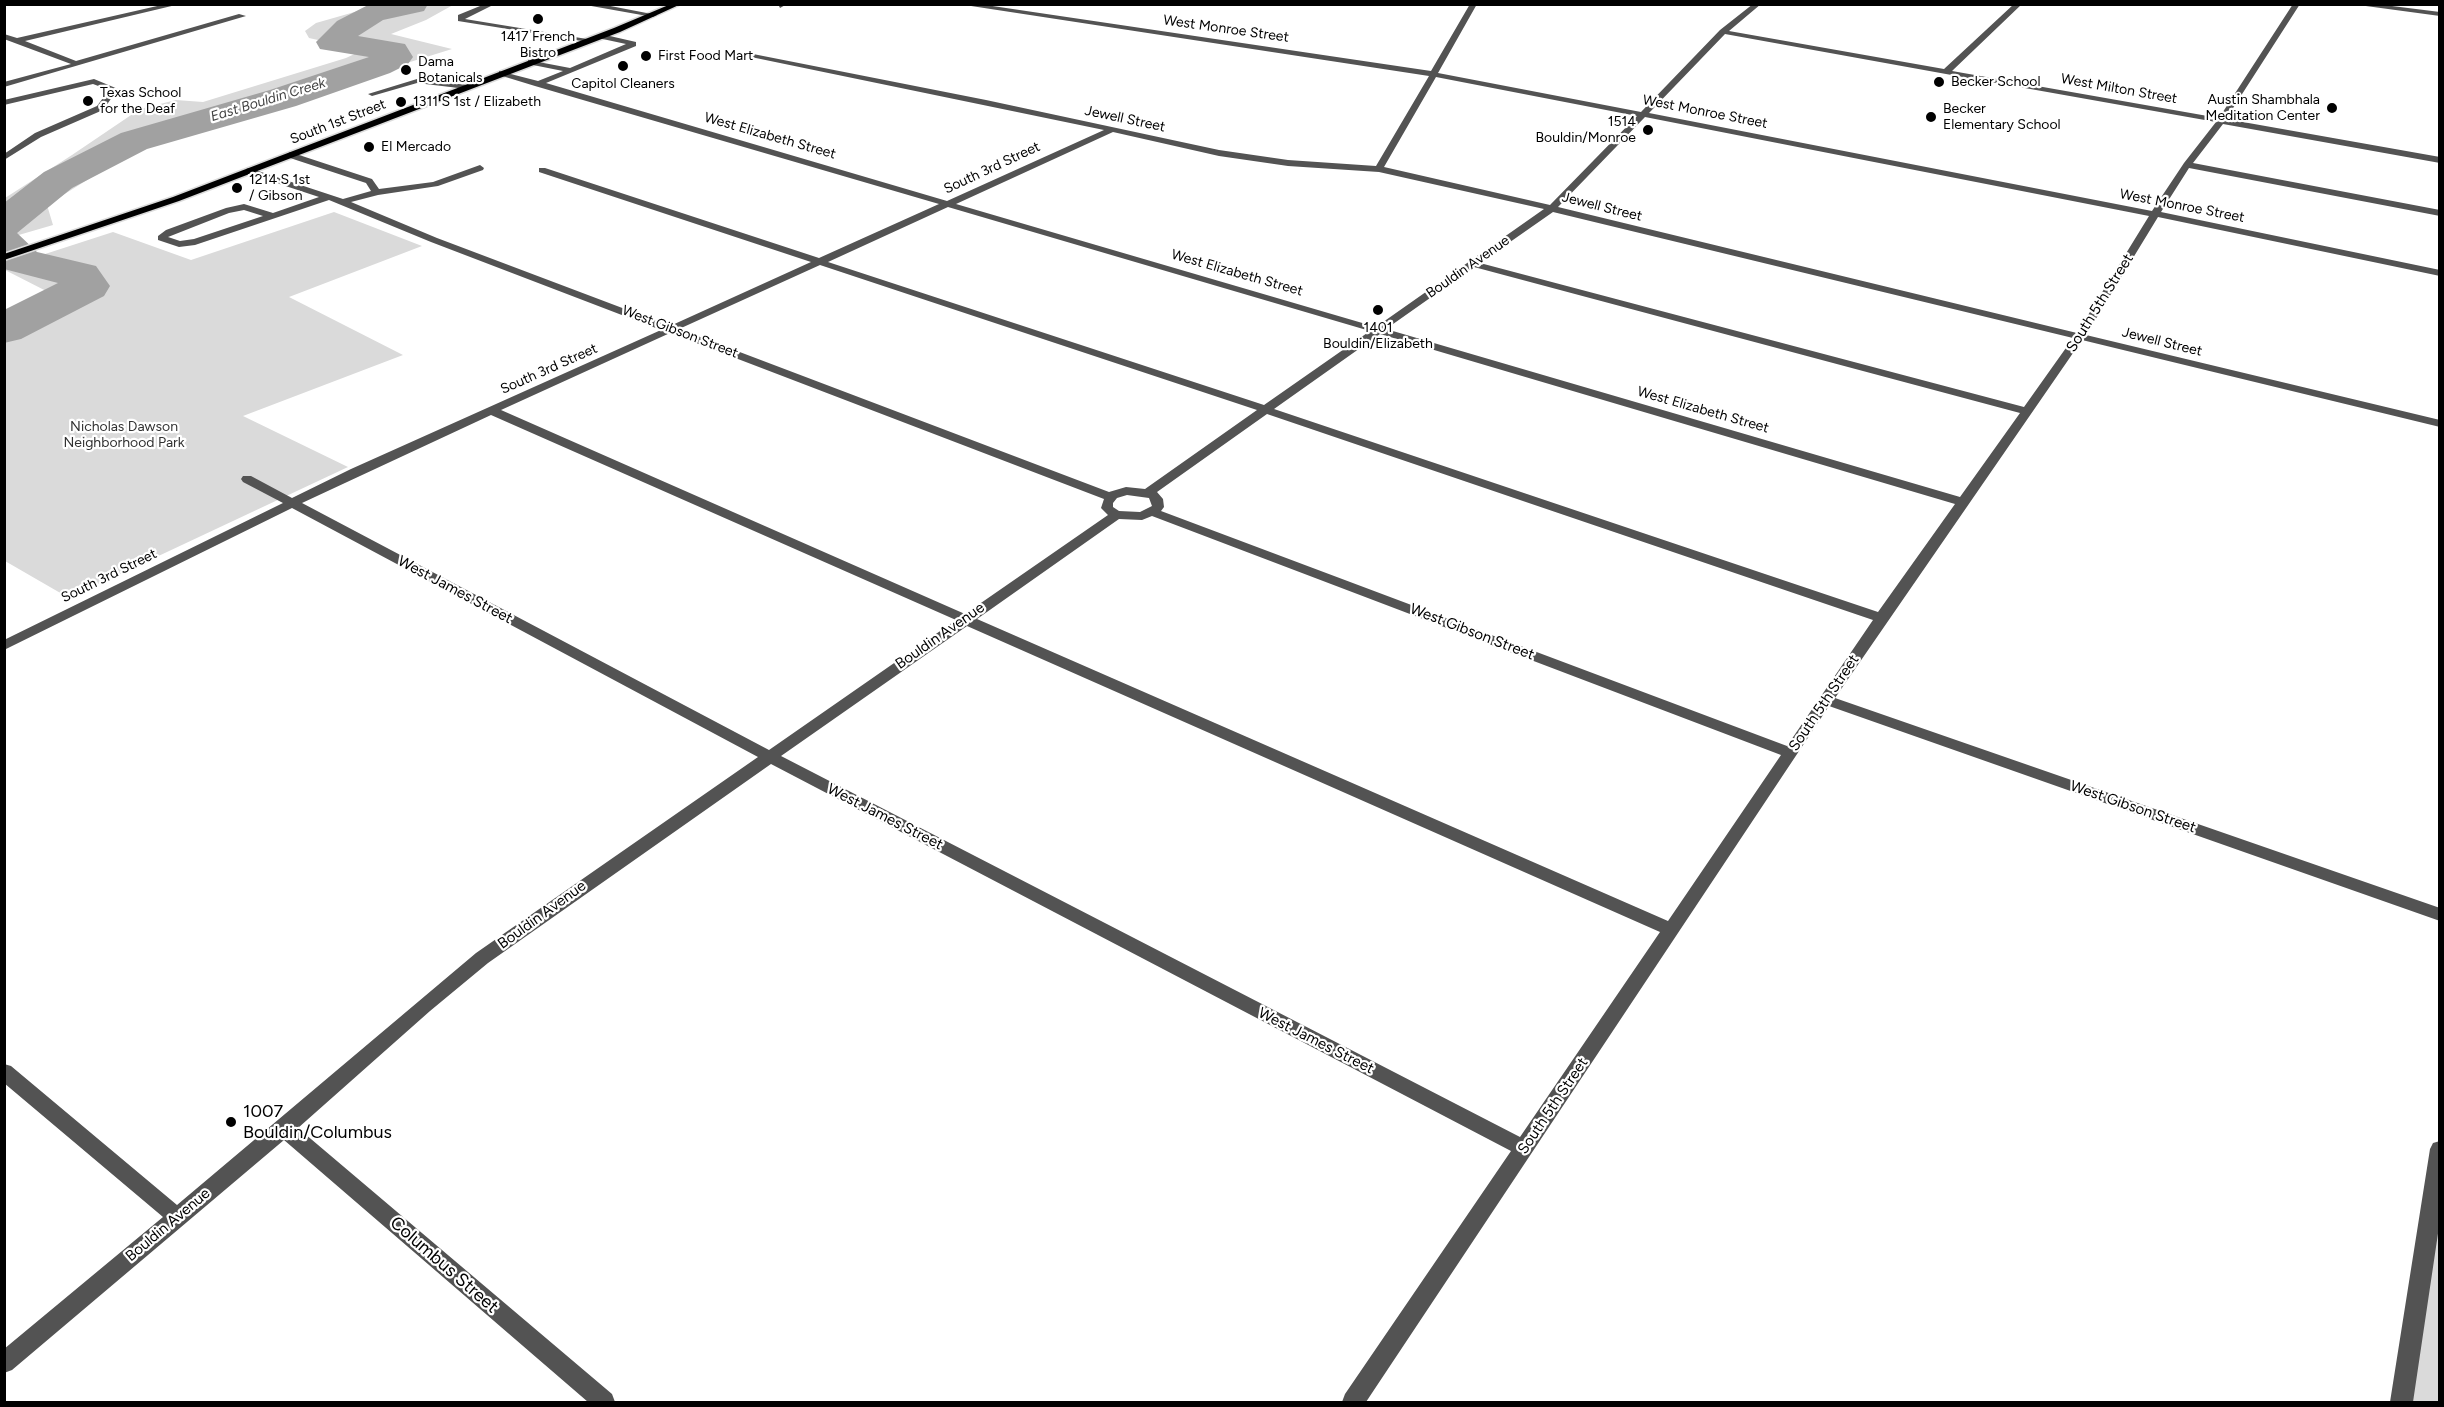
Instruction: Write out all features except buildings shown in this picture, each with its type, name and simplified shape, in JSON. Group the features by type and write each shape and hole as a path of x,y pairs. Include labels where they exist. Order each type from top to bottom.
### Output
{"main road":[{"name":"South 1st Street","path":"4,257 166,203 601,36 678,4"}],"street":[{"path":"4,44 177,4"},
{"path":"492,4 461,17 462,21 590,40"},
{"path":"583,4 653,15"},
{"path":"608,8 617,4"},
{"name":"West Monroe Street","path":"961,4 1037,12 1434,74 2155,214 2439,273"},
{"path":"1379,169 1474,4"},
{"name":"Bouldin Avenue","path":"1147,493 1552,208 1722,32 1758,4"},
{"path":"1946,72 2019,4"},
{"name":"South 5th Street","path":"1353,1402 1881,618 2080,336 2155,214 2187,165 2221,121 2296,4"},
{"path":"2354,4 2439,14"},
{"path":"4,85 242,16"},
{"name":"West Milton Street","path":"1722,32 2439,160"},
{"path":"4,36 85,67"},
{"path":"538,84 633,44 601,36"},
{"name":"Jewell Street","path":"751,56 986,102 1255,159 1379,169 1430,179 2439,424"},
{"path":"531,62 571,70"},
{"name":"West Elizabeth Street","path":"502,73 1962,502"},
{"path":"4,103 94,76 114,89 100,108 38,135 4,158"},
{"path":"372,94 417,81 467,87"},
{"name":"South 3rd Street","path":"4,646 291,503 1111,130"},
{"path":"290,155 369,181 377,192"},
{"path":"2187,165 2439,213"},
{"path":"342,202 377,192 435,184 480,168"},
{"path":"542,170 1881,618"},
{"name":"West Gibson Street","path":"249,171 329,197 434,240 1111,496"},
{"path":"273,216 244,207 203,219 161,238 179,244 195,242 273,216 329,197"},
{"path":"1473,264 2026,411"},
{"path":"492,411 1672,930"},
{"name":"West James Street","path":"247,479 769,756 1525,1149"},
{"path":"1126,491 1147,493 1153,495 1159,502 1152,512 1133,517 1116,515 1107,508 1111,496 1126,491"},
{"name":"West Gibson Street","path":"1152,512 1791,753"},
{"name":"Bouldin Avenue","path":"4,1363 285,1128 423,1006 482,958 1116,515"},
{"name":"West Gibson Street","path":"1826,700 2439,915"},
{"path":"4,1071 177,1217"},
{"name":"Columbus Street","path":"285,1128 604,1402"},
{"path":"2401,1402 2439,1149"}],"green space":[{"path":"379,5 453,5 426,20 391,34 452,49 217,126 153,139 47,205 53,225 5,239 5,198 140,109 176,100 203,102 346,58 363,50 309,38 305,31 316,23"},
{"name":"Nicholas Dawson Neighborhood Park","path":"334,212 422,246 289,297 403,355 243,416 348,467 69,598 5,561 5,322 56,296 5,270 5,267 113,232 191,260"},
{"path":"2439,1149 2439,1402 2401,1402"}],"waterway":[{"name":"East Bouldin Creek","path":"4,224 58,180 134,141 283,98 378,66 396,57 393,51 332,42 348,28 373,13 413,4"},
{"name":"East Bouldin Creek","path":"4,243 22,262 80,275 88,286 4,329"}],"place":[{"name":"1417 French Bistro","path":"538,19"},
{"name":"First Food Mart","path":"646,56"},
{"name":"Capitol Cleaners","path":"623,66"},
{"name":"Dama Botanicals","path":"406,70"},
{"name":"Becker School","path":"1939,82"},
{"name":"Texas School for the Deaf","path":"88,101"},
{"name":"1311 S 1st / Elizabeth","path":"401,102"},
{"name":"Austin Shambhala Meditation Center","path":"2332,108"},
{"name":"Becker Elementary School","path":"1931,117"},
{"name":"1514 Bouldin/Monroe","path":"1648,130"},
{"name":"El Mercado","path":"369,147"},
{"name":"1214 S 1st / Gibson","path":"237,188"},
{"name":"1401 Bouldin/Elizabeth","path":"1378,310"},
{"name":"1007 Bouldin/Columbus","path":"231,1122"}]}
